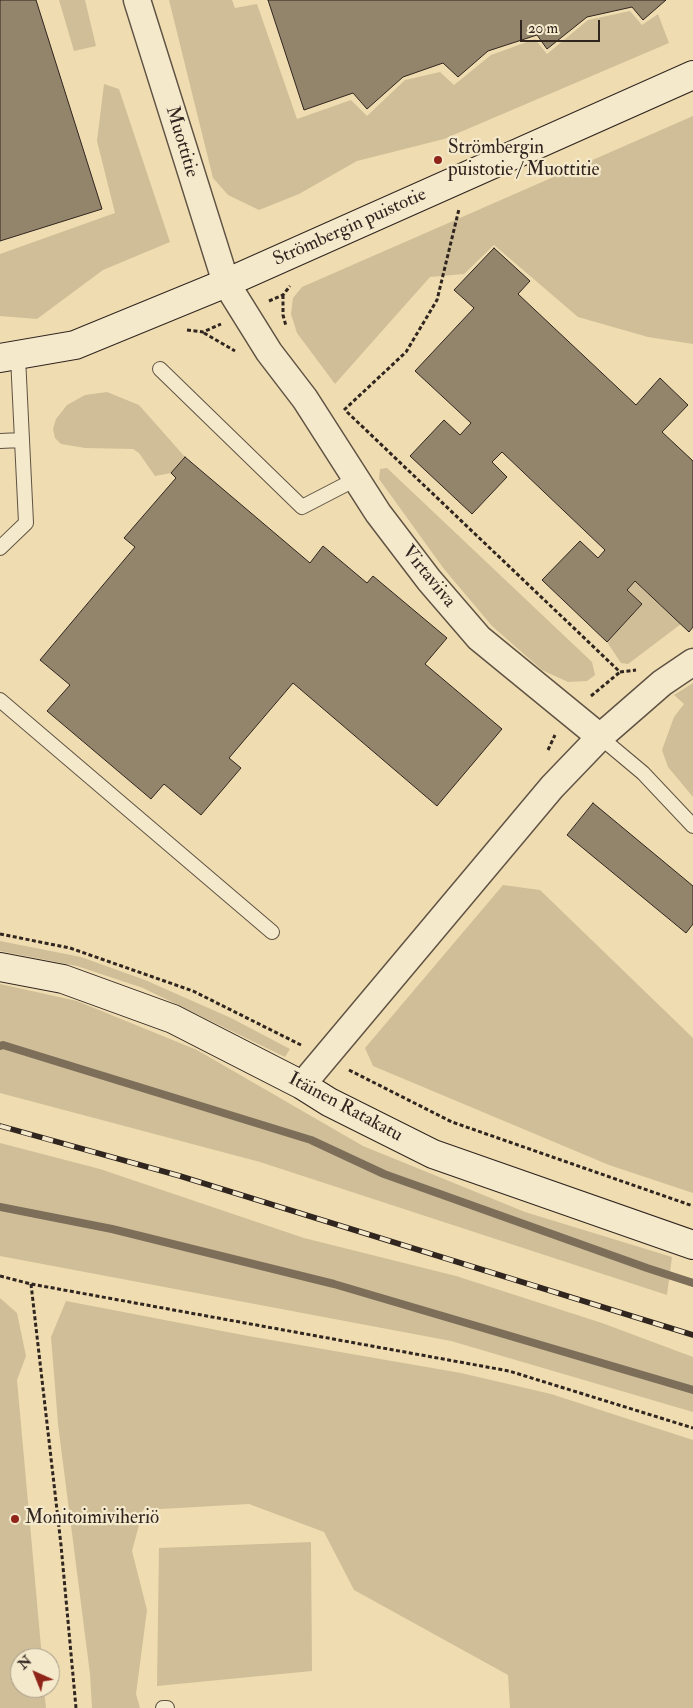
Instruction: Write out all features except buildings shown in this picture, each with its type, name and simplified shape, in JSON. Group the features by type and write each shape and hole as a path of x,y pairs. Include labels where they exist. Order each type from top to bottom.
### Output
{"street":[{"name":"Muottitie","path":"138,0 226,283"},
{"name":"Strömbergin puistotie","path":"9,358 74,345 226,283 693,75"},
{"name":"Virtaviiva","path":"226,283 269,352 358,478 378,513 417,565 479,638 600,737"},
{"path":"302,1085 552,787 600,737 662,683 693,662"},
{"name":"Itäinen Ratakatu","path":"0,967 63,979 173,1019 302,1085 329,1102 434,1154 693,1245"}],"lane":[{"path":"0,548 26,523 21,440 9,358"},
{"path":"160,369 302,507 358,478"},
{"path":"0,441 21,440"},
{"path":"0,700 272,932"},
{"path":"600,737 643,773 693,826"}],"path":[{"path":"324,428 406,352 437,300 459,206"},
{"path":"284,295 283,315 287,330"},
{"path":"339,404 620,672"},
{"path":"546,755 557,732 593,694 620,672 638,670"},
{"path":"0,934 70,948 193,991 452,1122 693,1206"},
{"path":"0,1276 31,1284 509,1371 693,1428"},
{"path":"31,1284 61,1545 76,1708"}],"shaded area":[{"path":"59,0 85,0 96,46 74,51"},
{"path":"169,0 232,0 235,8 257,4 297,119 351,100 367,116 405,80 440,72 454,85 491,55 535,39 547,54 588,20 630,11 642,25 658,14 669,43 444,139 357,161 299,194 259,210 228,195 213,178"},
{"path":"104,84 119,89 170,242 103,270 37,319 0,316 0,254 115,213 97,141"},
{"path":"693,116 693,344 648,337 578,317 494,245 464,274 430,277 335,384 297,333 291,314 293,298 302,287"},
{"path":"107,392 139,405 185,457 171,473 155,476 139,453 133,449 85,448 61,444 55,438 53,429 56,419 67,405 85,395"},
{"path":"387,468 592,662 595,675 587,681 568,682 542,670 492,626 444,569 379,479 380,469"},
{"path":"635,581 681,624 628,664 621,663 607,642 642,604 627,590"},
{"path":"693,683 693,797 668,767 662,750 674,717 684,704 674,695"},
{"path":"503,885 540,890 693,1038 693,1193 609,1165 373,1066 365,1048"},
{"path":"0,941 81,957 145,980 231,1018 290,1049 285,1057 143,988 77,966 0,951"},
{"path":"0,984 77,1001 197,1050 363,1146 525,1212 672,1257 667,1295 260,1162 0,1093"},
{"path":"0,1143 100,1169 304,1238 456,1276 602,1323 693,1357 693,1412 451,1341 0,1256"},
{"name":"Monitoimiviheriö","path":"0,1298 17,1313 26,1356 17,1380 41,1648 10,1648 10,1698 45,1698 46,1708 0,1708"},
{"path":"66,1301 248,1336 461,1373 551,1394 693,1440 693,1708 510,1708 508,1675 354,1590 324,1532 249,1504 143,1510 132,1551 147,1610 136,1694 140,1708 92,1708 90,1674 58,1424 51,1337"},
{"path":"311,1542 312,1671 157,1686 159,1548"}],"waterway":[{"path":"0,1046 3,1045 311,1140 384,1174 693,1283"},
{"path":"0,1207 112,1229 334,1284 693,1390"}],"railway":[{"path":"0,1126 180,1176 693,1335"}],"place":[{"name":"Strömbergin puistotie / Muottitie","path":"438,160"},
{"name":"Monitoimiviheriö","path":"15,1519"}]}
